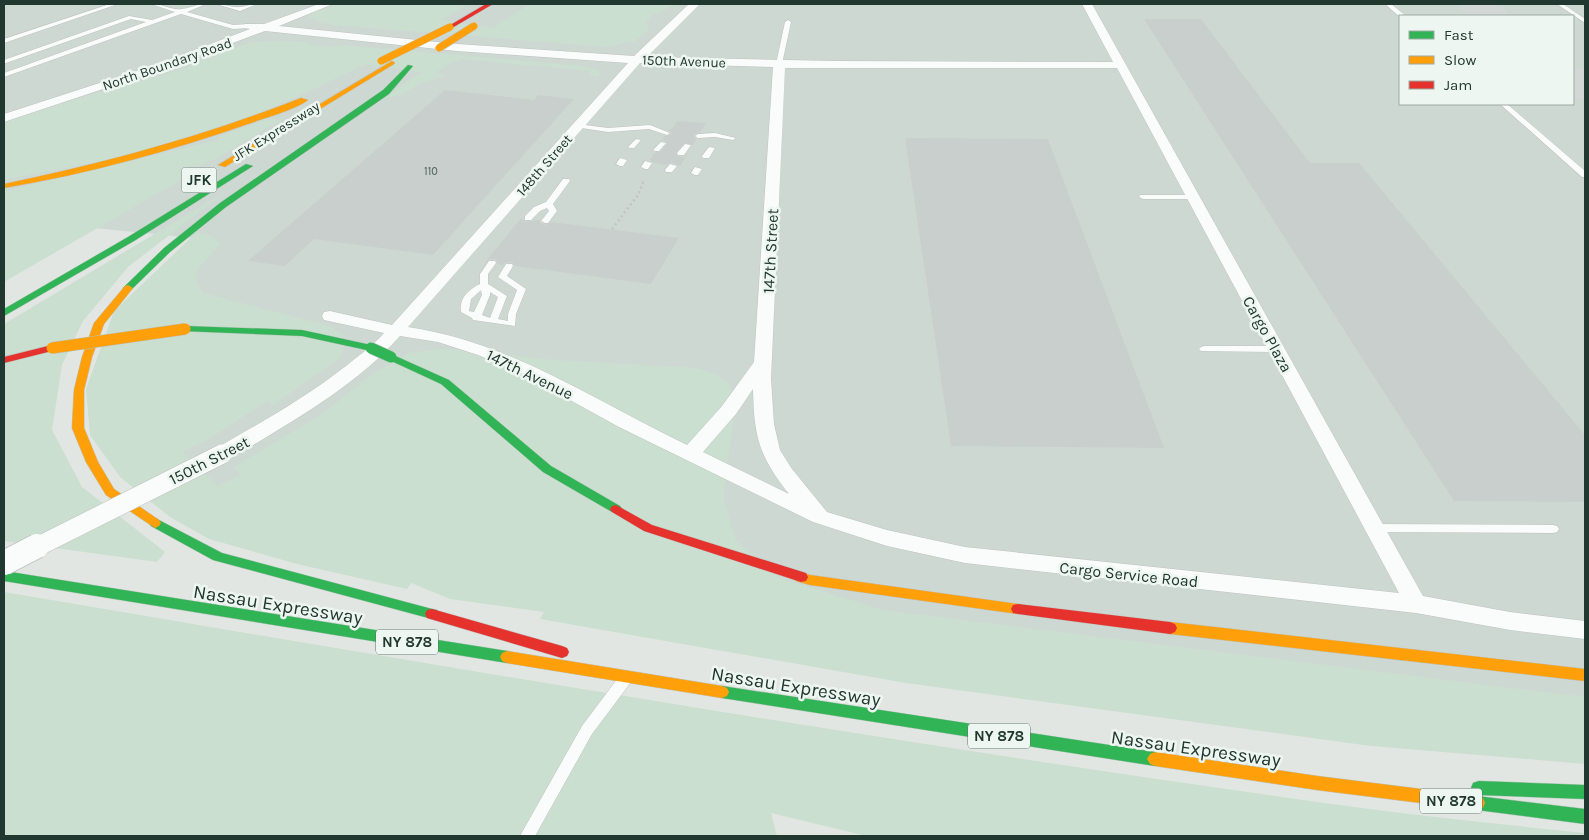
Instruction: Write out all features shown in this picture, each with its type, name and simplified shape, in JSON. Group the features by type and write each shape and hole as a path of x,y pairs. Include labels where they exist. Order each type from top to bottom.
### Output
{"highway":[{"path":"4,186 110,164 190,142 253,121 386,62 454,26 490,4"},
{"name":"JFK Expressway","path":"342,108 503,8"},
{"path":"418,61 386,92 209,216 167,250 130,285 99,323 87,357 79,390 78,428 92,462 110,492 154,523 218,557 681,686"},
{"name":"JFK Expressway","path":"216,169 386,62"},
{"name":"JFK Expressway","path":"4,313 258,160"},
{"path":"4,360 52,348 185,329 302,333 371,348 437,378 547,469 648,528 810,580 1094,619 1585,675"},
{"path":"4,568 134,598"},
{"name":"Nassau Expressway","path":"4,576 1023,740 1318,783 1585,817"},
{"path":"1318,783 1443,787"},
{"path":"1462,788 1585,792"}],"street":[{"name":"North Boundary Road","path":"4,109 138,66 306,4"},
{"name":"North Boundary Road","path":"4,118 145,72 328,4"},
{"name":"148th Street","path":"397,331 637,60 695,4"},
{"path":"1087,4 1120,65"},
{"name":"150th Avenue","path":"249,26 532,53 637,60 780,64 1120,65"},
{"name":"147th Street","path":"780,64 763,362 763,417 771,451 790,480 820,517"},
{"name":"Cargo Plaza","path":"1120,65 1416,604"},
{"name":"147th Avenue","path":"330,316 397,331 440,337 484,351 525,368 626,423 690,454"},
{"name":"150th Street","path":"4,563 222,454 293,413 364,362 397,331"},
{"path":"690,454 729,410 763,362"},
{"name":"Cargo Service Road","path":"690,454 820,517 887,538 965,554 1062,567 1416,604 1510,621 1585,630"}],"lane":[{"path":"4,41 115,4"},
{"path":"154,4 234,27 249,26"},
{"path":"4,74 204,4"},
{"path":"219,4 240,9 254,4"},
{"path":"1388,4 1402,15"},
{"path":"1560,4 1585,21"},
{"path":"4,62 130,17 152,22"},
{"name":"147th Street","path":"780,64 788,22"},
{"path":"1504,105 1585,175"},
{"path":"578,126 608,130 674,126"},
{"path":"650,128 666,132"},
{"path":"700,132 733,138"},
{"path":"632,147 638,140"},
{"path":"657,150 663,143"},
{"path":"681,153 687,145"},
{"path":"706,156 712,148"},
{"path":"528,218 537,209 549,204 566,181"},
{"path":"1143,197 1193,197"},
{"path":"545,221 553,211 549,204"},
{"path":"476,318 486,295 484,274 492,263"},
{"path":"484,284 469,294 464,307 465,312 476,318 512,324 512,314 522,289 502,277 509,266"},
{"path":"484,284 502,296 493,321"},
{"path":"1204,349 1277,349"},
{"path":"1375,528 1553,529"},
{"path":"527,836 588,730 627,677"}],"path":[{"path":"612,229 638,195 647,168"}],"shaded area":[{"path":"4,4 1585,4 1585,716 243,527 142,444 194,238 4,219"}],"green space":[{"path":"332,4 468,4 441,20 493,28 530,4 674,4 658,14 654,13 645,23 648,24 648,30 633,43 632,41 609,47 333,25 318,22 315,18 308,18 310,15"},
{"path":"282,41 583,66 597,70 600,74 598,77 591,76 590,71 464,59 450,63 435,73 446,75 422,83 400,95 385,97 422,72 365,64 310,91 252,116 193,136 115,158 4,180 4,122 96,93 177,71 239,46 255,42"},
{"path":"271,118 280,120 214,160 208,160 179,181 4,282 4,191 218,140 218,137"},
{"path":"228,190 128,267 83,321 62,365 52,430 82,487 165,552 157,562 4,541 4,324"},
{"path":"197,232 211,236 221,243 198,269 196,282 204,293 329,326 343,335 345,346 339,359 273,405 267,401 209,439 182,452 218,486 240,475 234,467 319,416 378,370 409,353 438,349 463,350 553,360 696,368 716,374 729,384 736,400 723,497 736,541 780,578 883,610 1585,697 1585,764 1371,746 906,683 540,619 544,612 450,599 411,583 407,589 297,564 209,539 170,517 120,477 90,435 86,389 114,311"},
{"path":"4,592 847,732 1354,807 1585,833 1585,836 866,836 771,813 777,836 4,836"}],"building":[{"path":"1144,19 1201,19 1310,163 1359,163 1585,435 1585,502 1454,501"},
{"path":"445,90 534,100 538,95 574,99 433,255 314,239 285,266 248,261"},
{"path":"677,121 706,123 700,132 693,135 696,139 693,145 684,143 676,152 678,157 684,157 690,150 680,166 671,162 667,165 654,163 650,160 654,153 660,152 667,144 667,142 662,140 664,136 671,135 672,132 668,130 672,129"},
{"path":"905,138 1048,139 1164,448 951,446"},
{"path":"521,218 525,222 540,220 540,223 545,225 551,222 679,238 651,284 515,266 512,262 506,262 503,265 498,264 495,259 489,259 485,262"}],"taxiway":[{"path":"1474,4 1490,15"},
{"path":"1574,80 1585,88"}],"traffic: fast":[{"path":"128,288 167,250 223,205 386,92 410,66"},
{"path":"4,313 131,239 249,166"},
{"path":"185,329 302,333 371,348"},
{"path":"371,348 391,357"},
{"path":"391,357 445,382 547,469 616,509"},
{"path":"155,523 218,557 432,614"},
{"path":"4,576 507,657"},
{"path":"722,692 1155,759"},
{"path":"1479,788 1585,792"},
{"path":"1477,803 1585,817"}],"traffic: slow":[{"path":"439,48 474,26"},
{"path":"381,61 450,27"},
{"path":"222,165 392,63"},
{"path":"4,186 119,161 194,140 304,100"},
{"path":"128,288 99,323 87,357 79,390 78,428 92,462 110,492 155,523"},
{"path":"52,348 185,329"},
{"path":"801,577 810,580 1018,609"},
{"path":"1170,628 1585,675"},
{"path":"507,657 722,692"},
{"path":"1155,759 1317,783 1477,803"}],"traffic: jam":[{"path":"450,27 490,4"},
{"path":"4,360 52,348"},
{"path":"616,509 648,528 801,577"},
{"path":"1018,609 1170,628"},
{"path":"432,614 562,652"}]}
